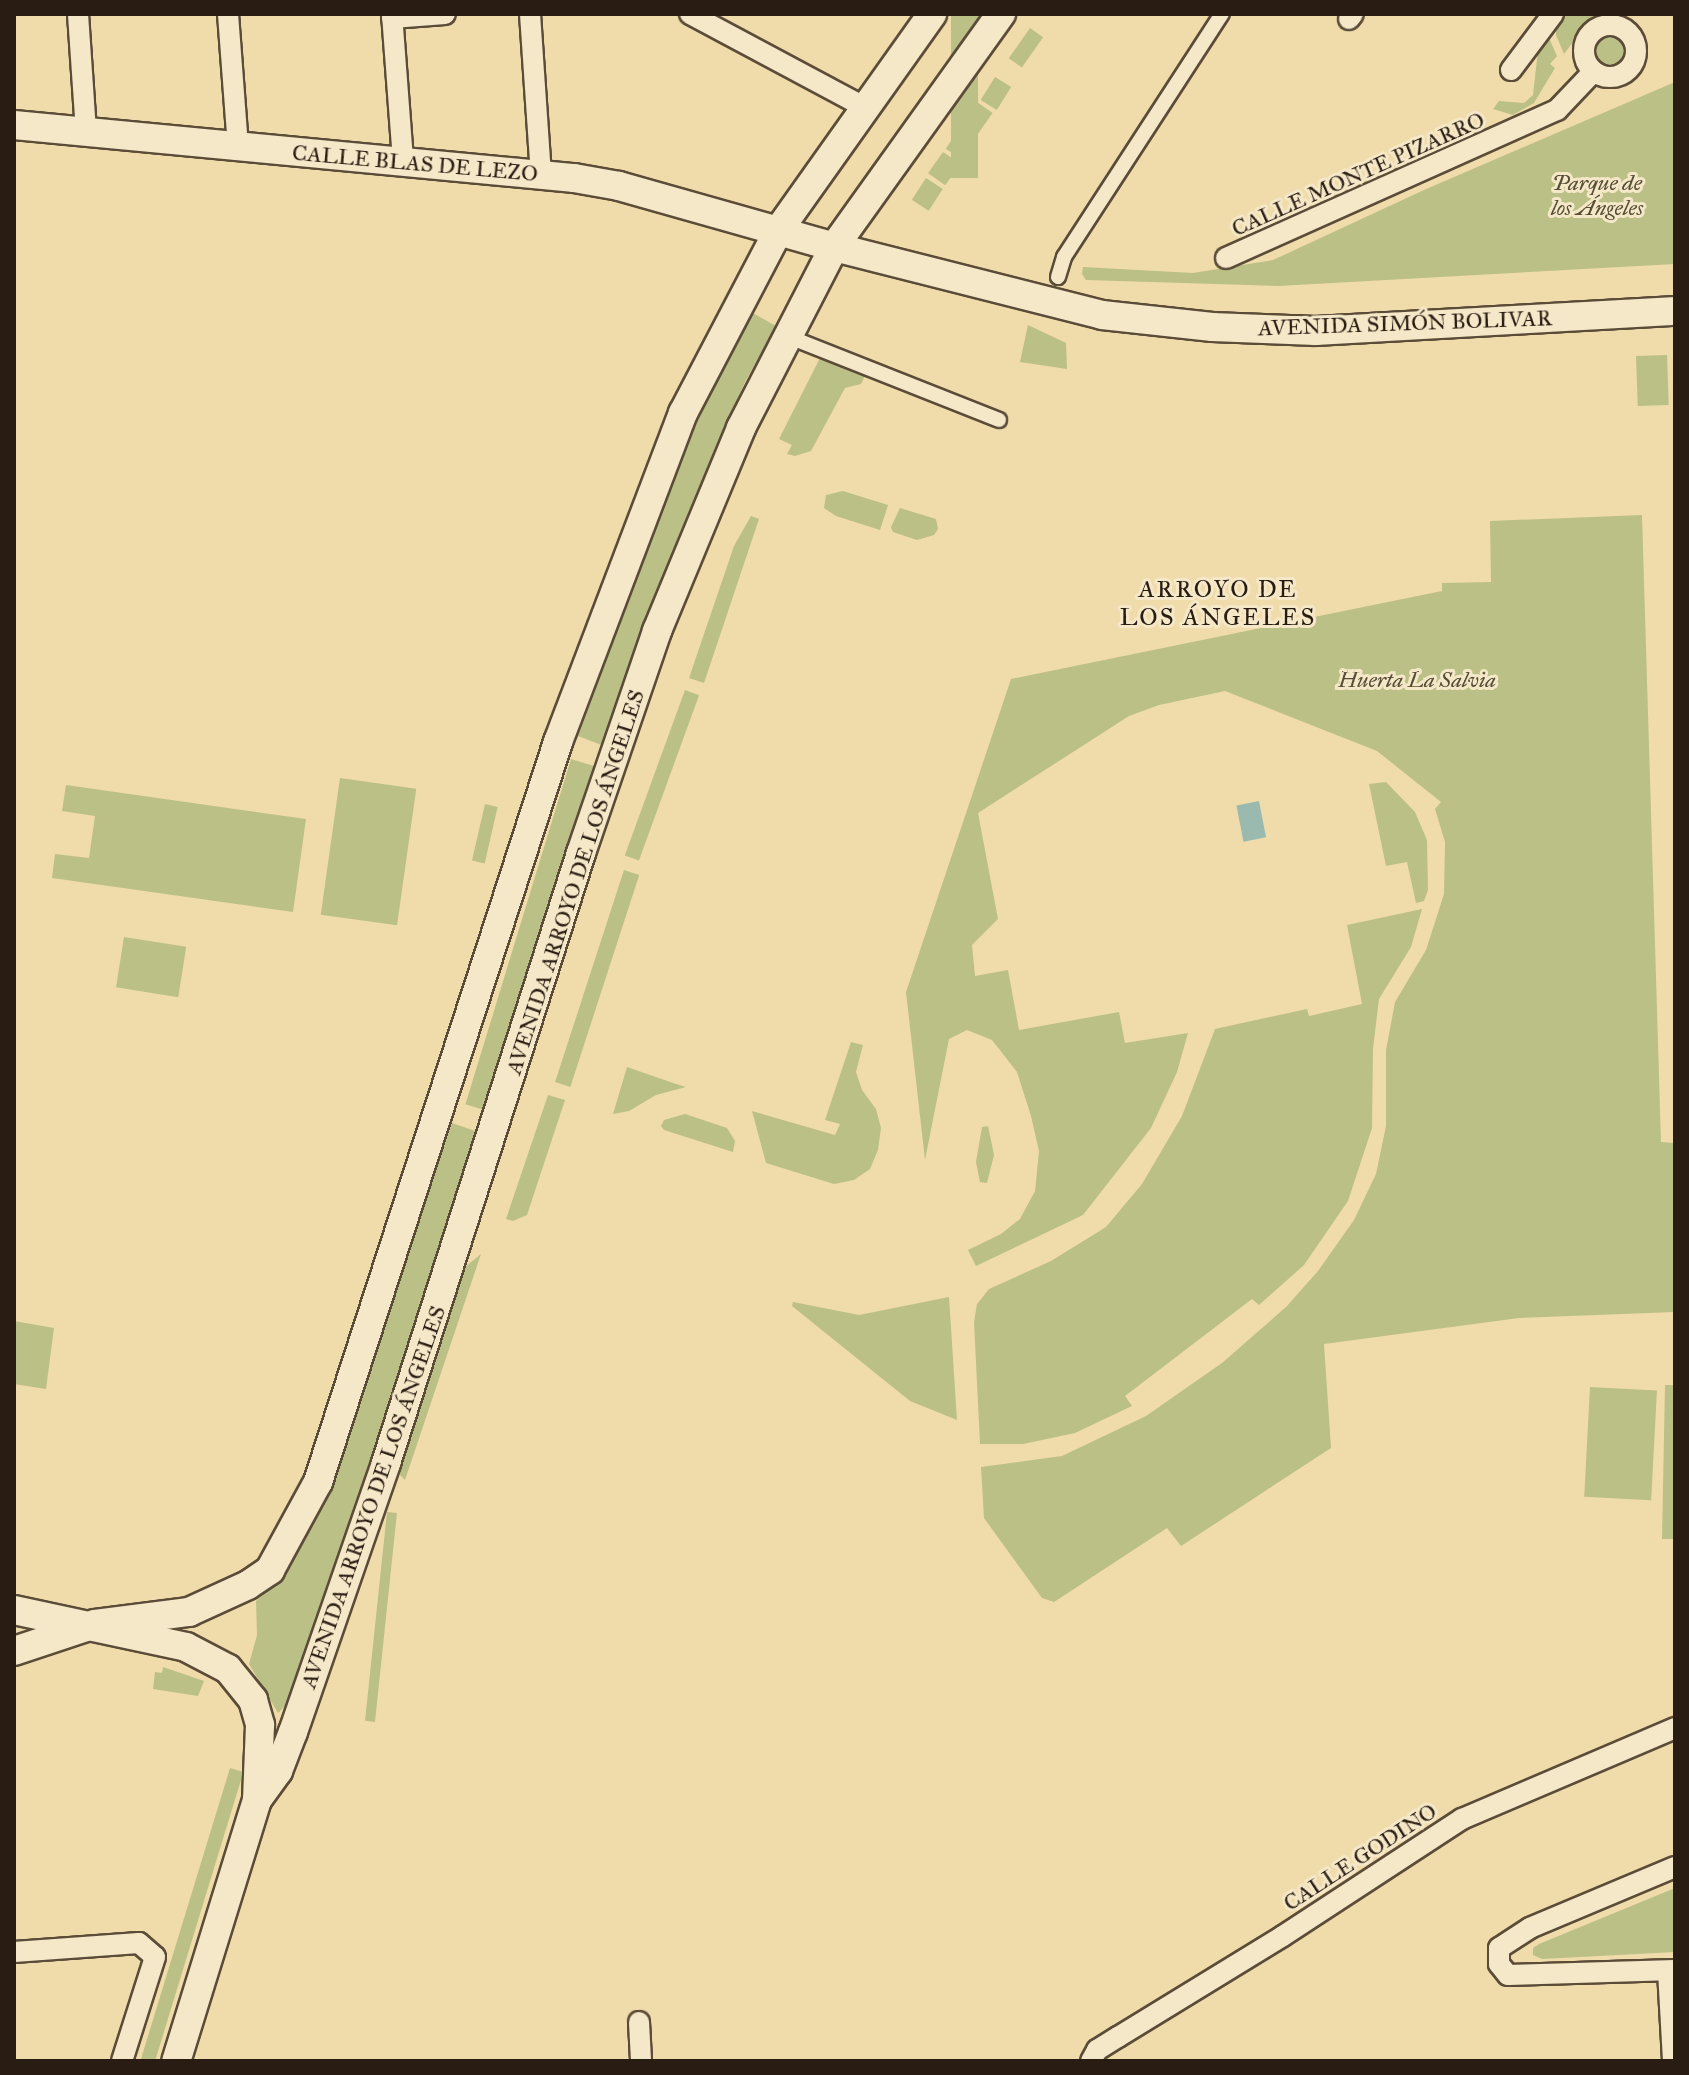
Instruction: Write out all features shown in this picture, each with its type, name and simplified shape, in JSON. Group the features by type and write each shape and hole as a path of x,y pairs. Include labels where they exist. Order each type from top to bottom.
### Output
{"main road":[{"path":"14,1651 95,1624 189,1612 248,1585 270,1570 318,1482 558,742 683,413 778,231 932,14"},
{"name":"AVENIDA ARROYO DE LOS ÁNGELES","path":"176,2061 257,1800 283,1758 386,1463 581,853 657,631 741,428 787,336 822,244 1001,14"},
{"name":"CALLE BLAS DE LEZO","path":"14,125 541,175 619,186 822,244"},
{"name":"AVENIDA SIMÓN BOLIVAR","path":"822,244 1102,315 1212,327 1316,331 1675,311"},
{"path":"14,1610 95,1624"},
{"name":"AVENIDA ARROYO DE LOS ÁNGELES","path":"95,1624 186,1647 228,1669 253,1700 260,1725 257,1800"}],"street":[{"path":"78,14 86,132"},
{"path":"228,14 238,146"},
{"path":"403,162 392,16 445,14"},
{"path":"530,14 541,175"},
{"path":"1058,277 1064,257 1222,14"},
{"path":"1511,70 1553,14"},
{"path":"705,17 864,107"},
{"path":"1604,20 1629,31 1637,46 1635,62 1624,74 1608,78 1593,72 1585,61 1584,48 1589,35 1604,20"},
{"name":"CALLE MONTE PIZARRO","path":"1226,258 1557,110 1593,72"},
{"path":"787,336 999,420"},
{"name":"CALLE GODINO","path":"1091,2061 1097,2050 1283,1936 1462,1819 1675,1728"},
{"path":"1673,2061 1672,1971 1508,1975 1499,1964 1499,1948 1530,1928 1675,1867"},
{"path":"14,1952 139,1943 155,1957 122,2061"},
{"path":"639,2022 641,2061"}],"green space":[{"path":"951,14 978,14 978,178 951,178"},
{"path":"1566,14 1594,14 1564,54 1556,28"},
{"path":"1030,28 1043,37 1022,67 1009,58"},
{"path":"1611,34 1623,39 1628,51 1623,63 1611,68 1599,63 1594,51 1599,39"},
{"path":"1548,36 1557,56 1550,64 1555,68 1534,103 1513,115 1493,109 1499,101 1524,103 1533,95 1538,50"},
{"path":"995,77 1011,87 997,110 981,100"},
{"name":"Parque de los Ángeles","path":"1675,82 1675,264 1278,286 1086,280 1082,274 1083,267 1193,273 1273,260 1424,190"},
{"path":"977,102 993,113 978,133 963,122"},
{"path":"960,127 977,138 963,160 946,149"},
{"path":"943,152 960,164 945,185 928,173"},
{"path":"926,178 943,189 929,211 912,200"},
{"path":"751,312 776,326 745,382 712,456 604,746 578,736 688,441"},
{"path":"1028,325 1066,343 1067,369 1020,362"},
{"path":"1667,355 1669,405 1638,406 1636,356"},
{"path":"820,358 865,376 861,384 845,388 811,451 795,456 787,454 792,445 779,439"},
{"path":"843,491 888,505 880,530 836,516 824,508 826,495"},
{"path":"900,508 936,519 938,529 934,535 917,540 893,532 891,527"},
{"name":"Huerta La Salvia","path":"1642,515 1661,1142 1675,1143 1675,1312 1519,1318 1324,1344 1331,1448 1181,1546 1167,1528 1054,1602 1042,1598 984,1518 981,1467 1062,1456 1146,1416 1222,1363 1287,1306 1318,1271 1354,1220 1376,1174 1386,1126 1386,1050 1395,1002 1426,950 1444,894 1445,842 1435,809 1441,802 1377,751 1225,691 1159,705 1129,716 978,813 998,919 972,945 975,976 1008,970 1019,1030 1119,1012 1125,1043 1188,1033 1177,1072 1151,1128 1083,1215 976,1266 968,1250 1001,1234 1020,1219 1035,1191 1039,1151 1031,1116 1017,1072 992,1040 967,1030 949,1039 925,1160 906,992 1011,679 1442,591 1442,583 1491,582 1490,521"},
{"path":"751,516 759,519 704,683 689,678 734,546"},
{"path":"685,690 699,695 639,861 625,855"},
{"path":"571,759 598,767 492,1112 465,1104"},
{"path":"340,778 416,789 397,925 321,915"},
{"path":"1386,782 1415,812 1427,840 1428,890 1424,901 1416,903 1407,862 1386,866 1369,784"},
{"path":"66,785 306,819 293,912 52,878 55,854 89,858 95,816 62,811"},
{"path":"485,804 498,807 485,863 472,861"},
{"path":"624,870 639,875 570,1087 555,1082"},
{"path":"1422,909 1411,947 1379,999 1373,1049 1372,1128 1348,1201 1304,1265 1259,1305 1252,1299 1125,1396 1132,1406 1075,1433 1023,1444 980,1444 974,1322 977,1304 989,1289 1051,1261 1106,1227 1142,1184 1182,1116 1215,1029 1307,1009 1309,1016 1362,1004 1347,925"},
{"path":"124,937 186,947 178,997 116,987"},
{"path":"851,1042 863,1045 856,1072 862,1090 876,1109 881,1128 878,1150 870,1169 854,1180 834,1184 766,1163 752,1111 835,1135 840,1124 825,1120"},
{"path":"627,1067 686,1087 656,1095 629,1111 613,1114"},
{"path":"548,1095 565,1100 527,1215 513,1221 506,1219"},
{"path":"685,1114 727,1128 735,1141 733,1152 664,1130 661,1126 664,1120"},
{"path":"452,1123 478,1132 332,1581 287,1704 278,1713 249,1664 257,1635 256,1601 278,1582 326,1493"},
{"path":"988,1126 994,1155 987,1183 980,1182 976,1162 982,1127"},
{"path":"481,1254 405,1480 400,1475 401,1461 465,1267"},
{"path":"949,1297 957,1420 910,1401 792,1306 793,1302 859,1315"},
{"path":"14,1321 54,1328 46,1389 14,1384"},
{"path":"1665,1385 1675,1385 1675,1539 1662,1539"},
{"path":"1590,1387 1657,1391 1651,1500 1584,1497"},
{"path":"387,1512 397,1513 375,1722 365,1721"},
{"path":"163,1667 204,1681 198,1696 153,1689 155,1672 162,1673"},
{"path":"230,1768 243,1772 155,2061 140,2061"},
{"path":"1675,1888 1675,1952 1542,1959 1533,1955 1533,1948 1539,1944"}],"water":[{"path":"1259,801 1266,837 1243,842 1236,805"}],"district":[{"name":"ARROYO DE LOS ÁNGELES","path":"1218,604"}]}
